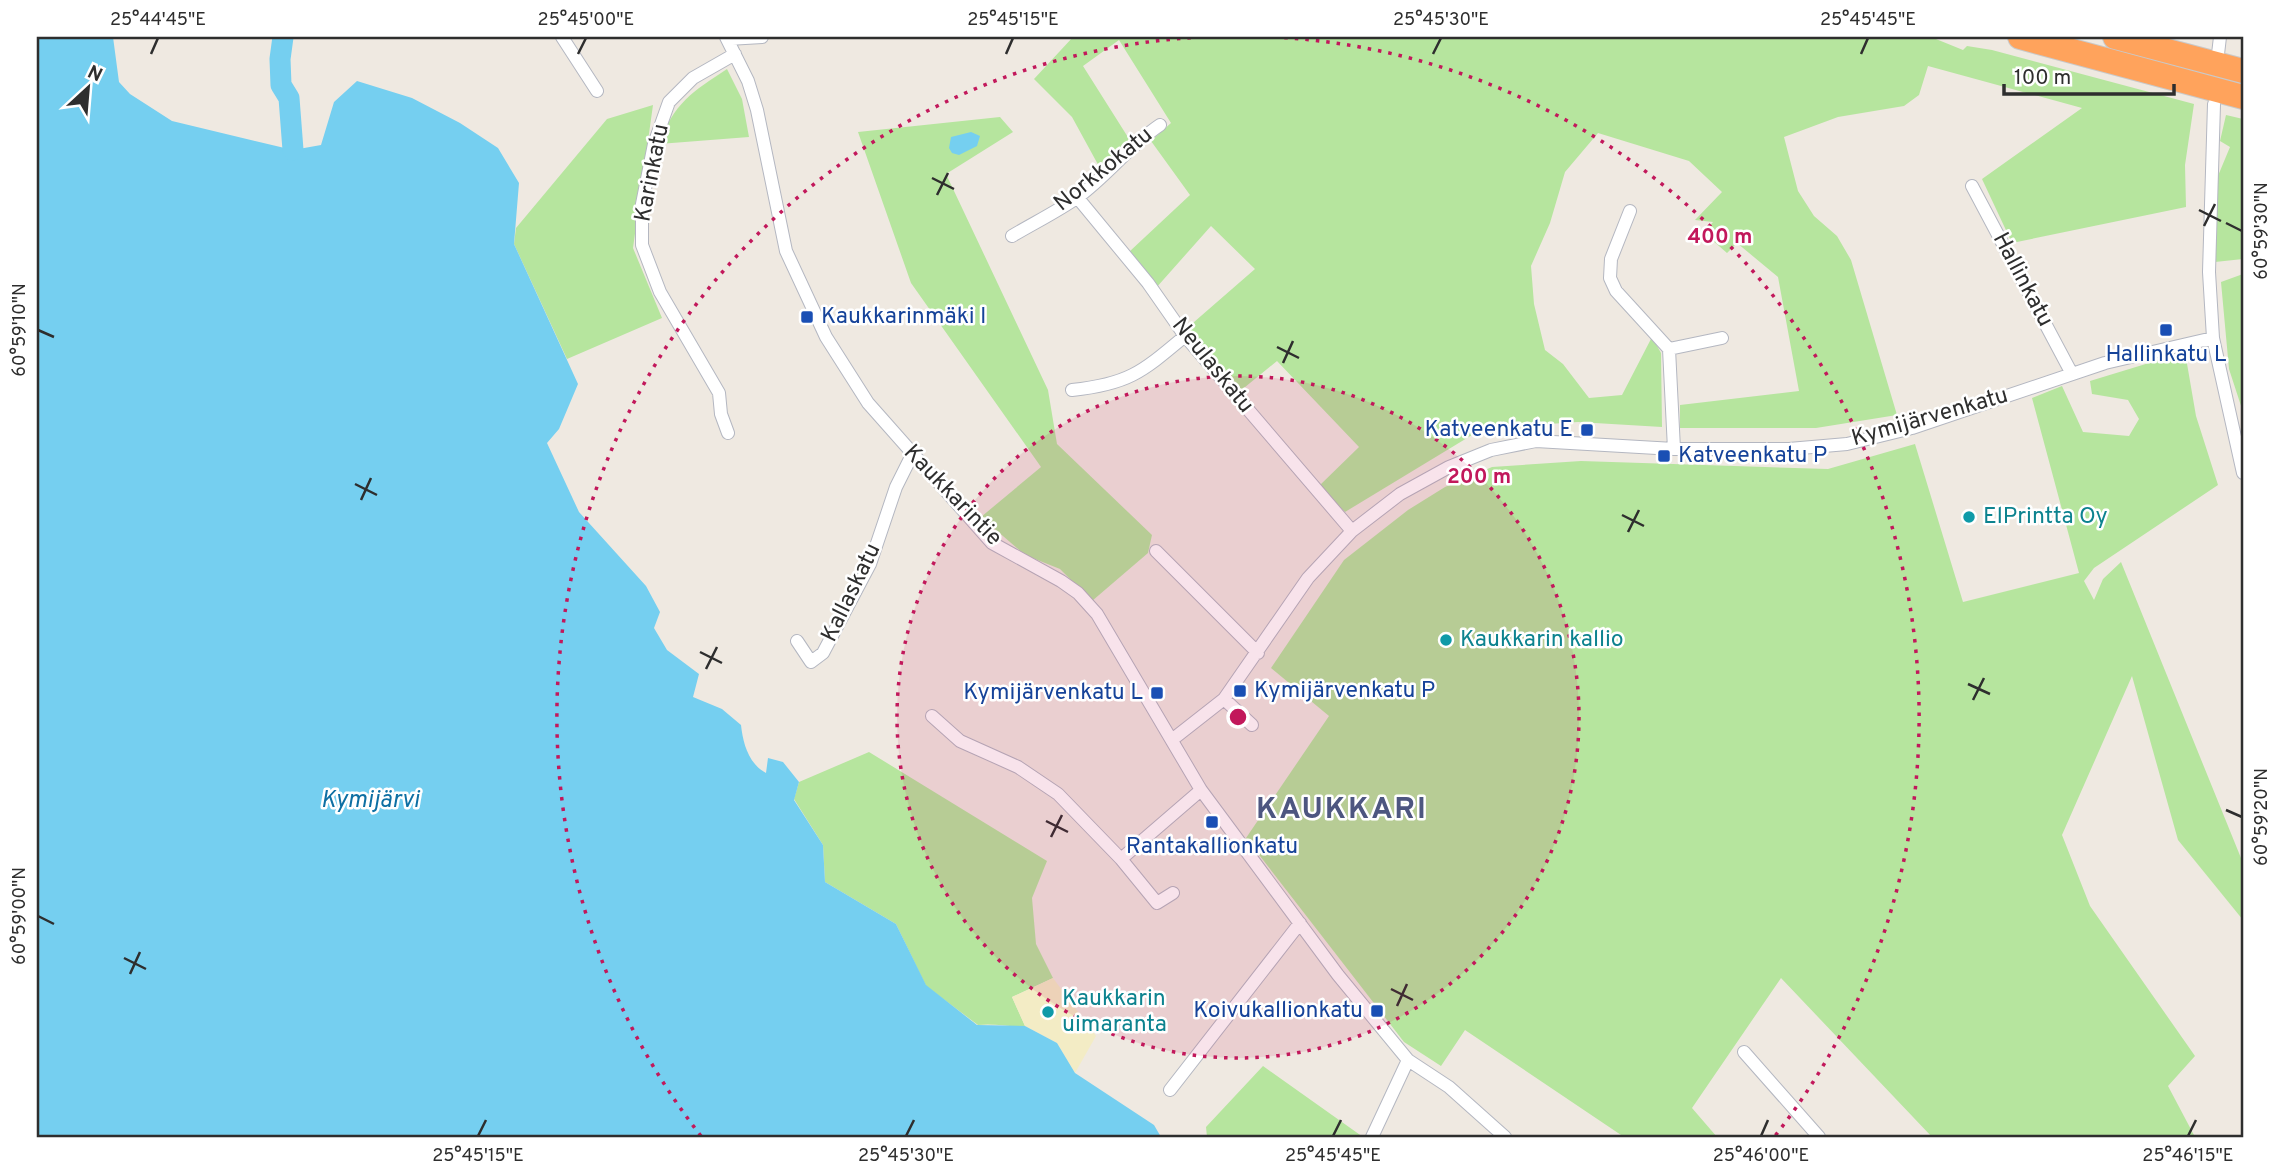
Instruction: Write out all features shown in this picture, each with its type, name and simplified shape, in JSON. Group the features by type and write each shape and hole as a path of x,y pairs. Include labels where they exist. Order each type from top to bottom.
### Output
{"highway":[{"path":"2020,37 2243,97"},
{"path":"2115,37 2243,71"}],"street":[{"path":"562,37 597,91"},
{"path":"727,38 762,37"},
{"path":"2218,54 2220,37"},
{"name":"Kaukkarintie","path":"727,38 757,110 786,251 826,337 868,403 992,543 1078,593 1097,614 1201,790 1300,923 1408,1060 1449,1087 1505,1137"},
{"name":"Karinkatu","path":"728,433 721,414 719,393 660,292 642,245 642,204 654,144 669,102 693,78 735,54"},
{"path":"2214,104 2209,272 2213,338 2242,464"},
{"name":"Norkkokatu","path":"1012,236 1077,197 1160,125"},
{"name":"Hallinkatu","path":"1972,186 2072,374"},
{"name":"Neulaskatu","path":"1077,197 1148,283 1185,336 1352,531"},
{"path":"1630,211 1611,259 1611,278 1616,291 1668,349 1674,449"},
{"path":"1072,390 1109,386 1129,379 1185,336"},
{"path":"1668,349 1722,338"},
{"name":"Kymijärvenkatu","path":"1173,739 1224,699 1308,578 1352,531 1400,494 1449,467 1491,450 1536,441 1674,449 1789,449 1847,443 1912,428 2072,374 2162,348 2213,338"},
{"name":"Kallaskatu","path":"797,641 811,662 823,653 870,564 896,487 912,455"},
{"path":"1156,551 1258,653"},
{"path":"1224,699 1252,725"},
{"path":"932,716 960,741 1018,767 1058,794 1121,859 1157,902 1173,893"},
{"path":"1121,859 1201,790"},
{"path":"1170,1090 1300,923"},
{"path":"1744,1052 1819,1137"},
{"path":"1372,1137 1408,1060"}],"green space":[{"path":"1073,37 1931,37 1963,50 1967,46 1992,50 2194,104 2185,165 2186,207 2012,243 1982,179 2082,108 1928,66 1919,95 1904,106 1838,117 1784,137 1798,191 1814,216 1837,236 1851,260 1897,415 1816,428 1680,428 1680,405 1799,391 1778,277 1737,243 1727,253 1704,233 1713,222 1695,220 1722,192 1689,161 1598,133 1565,172 1550,223 1531,266 1534,304 1545,350 1563,364 1589,398 1622,395 1652,337 1661,353 1662,427 1578,422 1520,426 1472,435 1345,512 1319,486 1359,447 1277,361 1239,392 1186,329 1255,269 1211,226 1156,288 1129,252 1190,195 1151,141 1171,123 1119,40 1083,66 1131,142 1101,170 1072,117 1034,79"},
{"path":"727,69 742,99 749,137 659,144 678,108"},
{"path":"653,105 633,248 662,318 567,359 514,244 516,228 607,119"},
{"path":"2226,115 2243,119 2243,259 2215,262 2215,183 2230,147 2220,141"},
{"path":"1000,117 1013,132 946,174 1048,390 1057,444 1152,535 1148,553 1092,601 1060,569 1025,555 981,517 1041,467 911,283 858,132"},
{"path":"2243,274 2243,412 2229,369 2221,282"},
{"path":"2185,352 2196,416 2218,485 2094,568 2084,581 2094,600 2103,579 2121,562 2243,863 2243,920 2178,840 2132,676 2062,835 2090,906 2195,1056 2168,1086 2195,1137 1932,1137 1781,978 1692,1108 1717,1137 1624,1137 1465,1030 1441,1066 1404,1042 1246,838 1329,716 1271,668 1344,560 1408,510 1445,487 1492,467 1581,461 1828,469 1915,444 1963,602 2079,573 2032,398 2062,386 2083,432 2129,436 2139,419 2128,400 2092,394 2090,381"},
{"path":"869,752 1047,861 1032,898 1036,944 1053,978 1012,997 1025,1026 978,1025 926,986 896,924 825,882 823,845 794,799 799,782"},
{"path":"1263,1066 1363,1137 1207,1137 1206,1127"}],"sand":[{"name":"Kaukkarin uimaranta","path":"1053,978 1096,1036 1075,1073 1057,1043 1025,1026 1012,997"}],"water":[{"name":"Kymijärvi","path":"37,37 113,37 119,82 130,94 172,121 293,150 321,145 334,102 357,81 412,98 460,123 498,148 519,183 514,244 578,384 559,429 547,443 579,512 646,586 660,612 654,628 667,650 699,674 693,697 722,709 741,725 748,753 760,769 766,773 768,758 783,762 799,782 794,800 823,845 825,882 896,924 926,985 977,1025 1025,1026 1057,1043 1075,1073 1154,1125 1161,1137 37,1137"},
{"path":"971,132 980,136 977,146 959,155 952,153 949,148 951,137"}],"waterway":[{"path":"283,37 281,85 289,98 293,150"}],"place":[{"name":"Kaukkarinmäki I","path":"807,317"},
{"name":"Hallinkatu L","path":"2166,330"},
{"name":"Katveenkatu E","path":"1587,430"},
{"name":"Katveenkatu P","path":"1664,456"},
{"name":"ElPrintta Oy","path":"1969,517"},
{"name":"Kaukkarin kallio","path":"1446,640"},
{"name":"Kymijärvenkatu P","path":"1240,691"},
{"name":"Kymijärvenkatu L","path":"1157,693"},
{"name":"Rantakallionkatu","path":"1212,822"},
{"name":"Koivukallionkatu","path":"1377,1011"},
{"name":"Kaukkarin uimaranta","path":"1048,1012"}],"district":[{"name":"KAUKKARI","path":"1342,810"}]}
